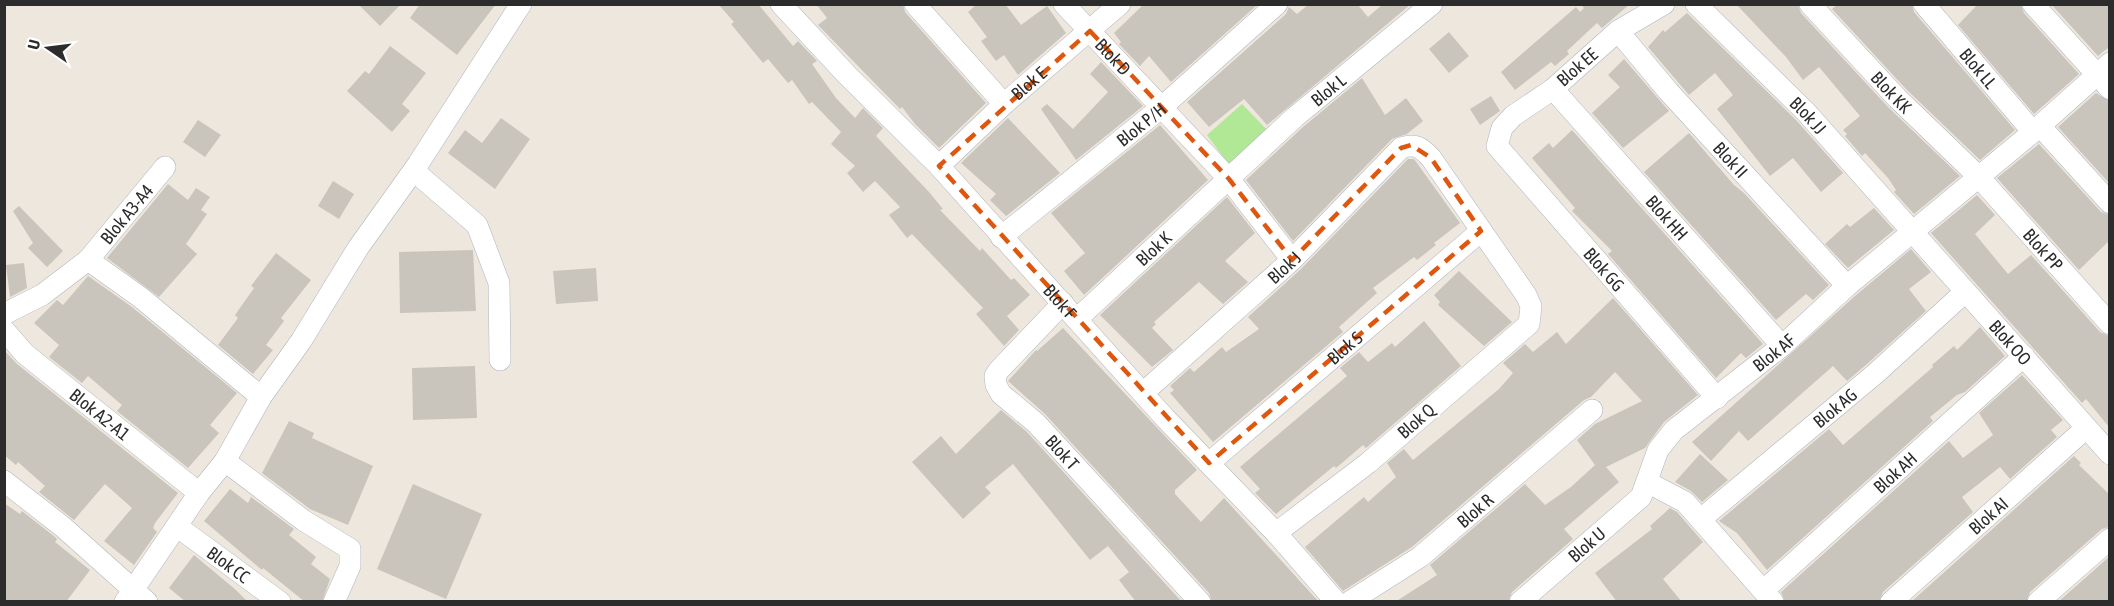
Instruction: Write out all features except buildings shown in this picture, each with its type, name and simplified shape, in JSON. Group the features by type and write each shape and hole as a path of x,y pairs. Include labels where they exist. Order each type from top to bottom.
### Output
{"street":[{"path":"4,481 63,527 135,598 199,493 225,461 261,397 301,341 358,248 414,171 521,4"},
{"name":"Blok F","path":"781,4 847,75 939,166 1143,393 1276,533 1336,602"},
{"path":"915,4 1004,104"},
{"name":"Blok D","path":"1064,4 1229,179 1292,260"},
{"name":"Blok E","path":"939,166 1004,104 1120,4"},
{"name":"Blok P/H","path":"1001,237 1162,107 1277,4"},
{"name":"Blok L","path":"1229,179 1295,117 1432,4"},
{"name":"Blok EE","path":"1498,137 1513,116 1553,89 1618,31 1664,4"},
{"name":"Blok JJ","path":"1696,4 1806,112 1912,231"},
{"name":"Blok KK","path":"1810,4 1897,98 1978,176"},
{"name":"Blok LL","path":"1924,4 2036,129 2109,203"},
{"path":"2033,4 2105,76"},
{"name":"Blok II","path":"1618,31 1676,100 1847,286"},
{"name":"Blok AF","path":"1647,482 1658,450 1669,437 1782,346 1847,286 1978,176 2105,76"},
{"name":"Blok HH","path":"1553,89 1782,346"},
{"name":"Blok GG","path":"1498,137 1497,146 1504,157 1717,398"},
{"name":"Blok J","path":"1143,393 1292,260 1401,148 1411,145 1421,148 1481,231"},
{"name":"Blok A3-A4","path":"4,314 42,295 88,260 165,167"},
{"path":"414,171 477,225 499,284 500,360"},
{"name":"Blok PP","path":"1978,176 2109,324"},
{"name":"Blok K","path":"1077,320 1229,179"},
{"name":"Blok Q","path":"1276,533 1368,463 1511,342 1529,324 1531,306 1526,295 1481,231"},
{"name":"Blok S","path":"1209,464 1481,231"},
{"name":"Blok OO","path":"1912,231 2109,454"},
{"path":"88,260 140,297 261,397"},
{"name":"Blok AG","path":"1701,519 1867,380 1965,292"},
{"name":"Blok T","path":"1063,303 999,370 995,376 996,385 1001,394 1036,423 1200,602"},
{"name":"Blok A2-A1","path":"4,330 25,354 199,493"},
{"name":"Blok AH","path":"1768,596 2024,356"},
{"name":"Blok R","path":"1349,602 1420,557 1593,410"},
{"name":"Blok AI","path":"1891,602 2085,429"},
{"path":"225,461 303,519 350,549 350,566 334,602"},
{"path":"1647,482 1685,502 1768,596"},
{"name":"Blok U","path":"1520,602 1641,498 1647,482"},
{"name":"Blok CC","path":"178,527 280,602"},
{"path":"2038,602 2109,538"}],"highlighted area":[{"path":"1090,31 1229,179 1292,260 1401,148 1411,145 1431,158 1481,231 1209,463 939,166"}],"green space":[{"path":"1242,104 1270,133 1232,169 1207,135"}]}
